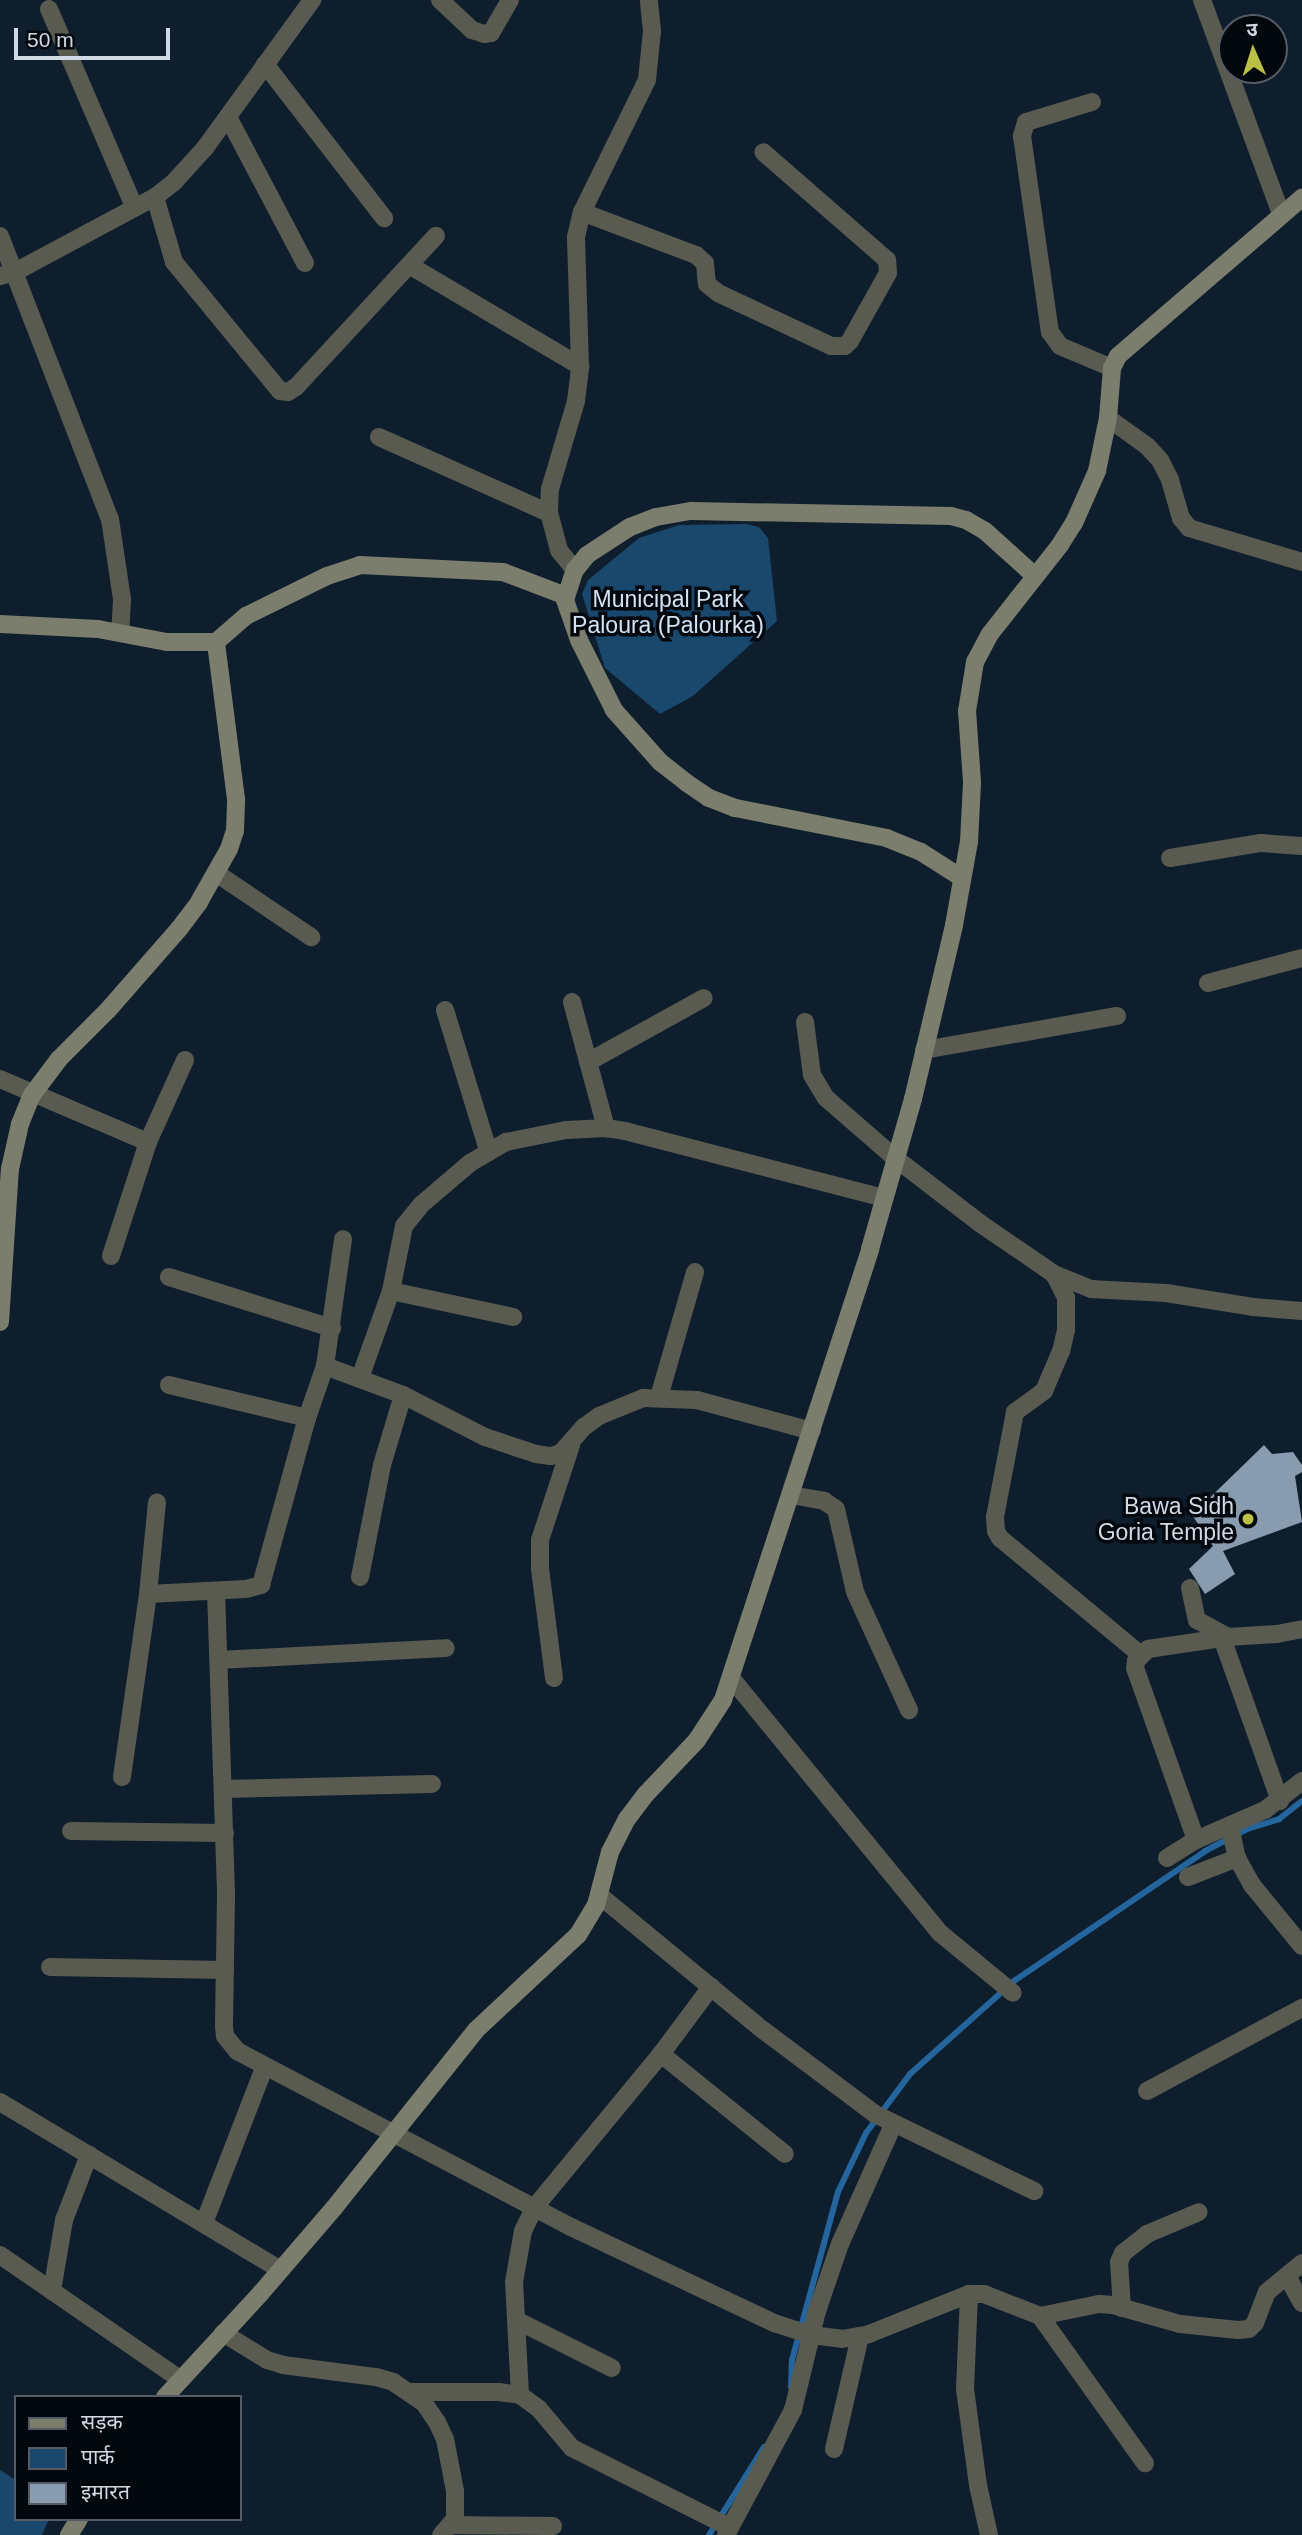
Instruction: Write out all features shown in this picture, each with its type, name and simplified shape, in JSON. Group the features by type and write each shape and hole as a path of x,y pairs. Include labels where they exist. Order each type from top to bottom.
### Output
{"street":[{"path":"7,274 155,197 187,170 313,0"},
{"path":"440,0 472,30 484,34 491,33 510,0"},
{"path":"575,569 559,550 549,513 550,489 576,401 580,366 575,254 578,225 647,80 652,30 649,0"},
{"path":"1202,0 1282,214"},
{"path":"49,9 134,206"},
{"path":"265,64 384,218"},
{"path":"1092,102 1026,122 1022,136 1050,332 1060,346 1112,368"},
{"path":"228,117 305,263"},
{"path":"583,212 696,256 705,263 707,284 718,293 831,345 845,346 888,273 887,260 763,152"},
{"path":"155,197 174,262 280,391 288,392 296,387 436,236"},
{"path":"167,2395 281,2270 395,2134 484,2021 578,1935 590,1920 610,1852 627,1819 646,1794 697,1740 723,1700 732,1679 885,1198 924,1050 962,878 971,814 969,684 975,662 990,634 1060,545 1082,505 1097,471 1108,418 1112,368 1129,344 1302,198"},
{"path":"0,236 7,274 110,519 122,599 120,632"},
{"path":"409,265 580,366"},
{"path":"1108,418 1147,446 1160,460 1170,480 1181,518 1189,528 1302,562"},
{"path":"379,437 549,513"},
{"path":"962,878 922,852 887,838 735,808 709,798 687,783 661,763 614,710 569,617 566,596 575,569 587,555 606,542 629,527 656,517 691,511 734,510 873,517 951,516 966,520 985,531 1035,576"},
{"path":"0,624 120,632 167,642 216,642 246,616 327,576 360,565 503,572 566,596"},
{"path":"0,1322 10,1169 20,1124 32,1095 59,1059 108,1010 179,929 216,873 235,831 236,799 216,642"},
{"path":"1170,858 1261,843 1302,846"},
{"path":"216,873 311,937"},
{"path":"1208,984 1302,958"},
{"path":"588,1062 704,998"},
{"path":"572,1002 606,1128"},
{"path":"445,1010 488,1150"},
{"path":"924,1050 1117,1016"},
{"path":"805,1022 810,1064 816,1086 895,1158 981,1224 1054,1274 1091,1289 1167,1293 1253,1307 1302,1311"},
{"path":"111,1256 148,1142 185,1060"},
{"path":"0,1079 32,1095 148,1142"},
{"path":"360,1378 391,1291 404,1227 422,1204 488,1150 524,1137 606,1128 885,1198"},
{"path":"148,1594 256,1588 261,1585 307,1418 325,1366 344,1239"},
{"path":"659,1397 695,1272"},
{"path":"1054,1274 1066,1298 1066,1329 1044,1391 1015,1412 995,1517 996,1531 1000,1538 1141,1655"},
{"path":"169,1277 332,1328"},
{"path":"391,1291 513,1317"},
{"path":"325,1366 403,1395 517,1450 551,1456 561,1453 599,1416 622,1404 659,1397 697,1400 812,1431"},
{"path":"169,1385 307,1418"},
{"path":"360,1577 382,1465 403,1395"},
{"path":"554,1678 540,1568 540,1539 574,1438"},
{"path":"791,1495 824,1502 836,1509 855,1592 909,1710"},
{"path":"122,1777 148,1594 156,1502"},
{"path":"1191,1588 1197,1620 1225,1637 1280,1801"},
{"path":"216,1591 225,1833 225,2036 237,2051 534,2208 802,2332 835,2339 860,2336 969,2294 996,2298 1040,2316 1145,2463"},
{"path":"1196,1840 1135,1668 1141,1655 1148,1649 1302,1629"},
{"path":"219,1660 446,1648"},
{"path":"732,1679 940,1933 965,1957 1007,1988"},
{"path":"1167,1858 1196,1840 1231,1828 1280,1801 1302,1781"},
{"path":"223,1788 432,1784"},
{"path":"1231,1828 1236,1854 1262,1899 1302,1946"},
{"path":"71,1830 225,1833"},
{"path":"1188,1877 1236,1854"},
{"path":"599,1895 711,1987 885,2120 1034,2191"},
{"path":"50,1967 225,1970"},
{"path":"520,2395 516,2266 523,2231 534,2208 661,2054 711,1987"},
{"path":"1147,2091 1302,2008"},
{"path":"661,2054 785,2154"},
{"path":"204,2222 265,2066"},
{"path":"0,2102 281,2270"},
{"path":"223,2333 253,2353 283,2365 376,2377 411,2392 499,2392 520,2395 539,2409 572,2448 722,2526 793,2410 802,2332 840,2244 885,2120"},
{"path":"52,2291 64,2220 89,2155"},
{"path":"1122,2308 1119,2262 1123,2253 1147,2234 1199,2212"},
{"path":"0,2255 180,2379"},
{"path":"1040,2316 1099,2304 1180,2324 1249,2329 1255,2323 1267,2292 1302,2263"},
{"path":"1287,2276 1302,2303"},
{"path":"969,2294 965,2389 978,2485 989,2535"},
{"path":"516,2320 612,2368"},
{"path":"834,2449 860,2336"},
{"path":"411,2392 438,2421 445,2439 456,2511 446,2530 509,2531 553,2526"}],"green space":[{"name":"Municipal Park Paloura (Palourka)","path":"746,524 759,527 768,538 777,621 693,696 660,714 605,668 582,594 588,580 639,538 679,525"},
{"path":"0,2470 14,2479 14,2521 48,2521 42,2535 0,2535"}],"building":[{"name":"Bawa Sidh Goria Temple","path":"1264,1445 1272,1454 1293,1452 1302,1465 1302,1472 1295,1476 1302,1522 1223,1551 1235,1574 1205,1594 1189,1569 1213,1546 1192,1515"}],"waterway":[{"path":"791,2387 792,2360 838,2192 866,2133 910,2074 1014,1981 1205,1851 1247,1829 1279,1819 1302,1801"},
{"path":"709,2535 764,2447"}],"place":[{"name":"Bawa Sidh Goria Temple","path":"1248,1519"}]}
